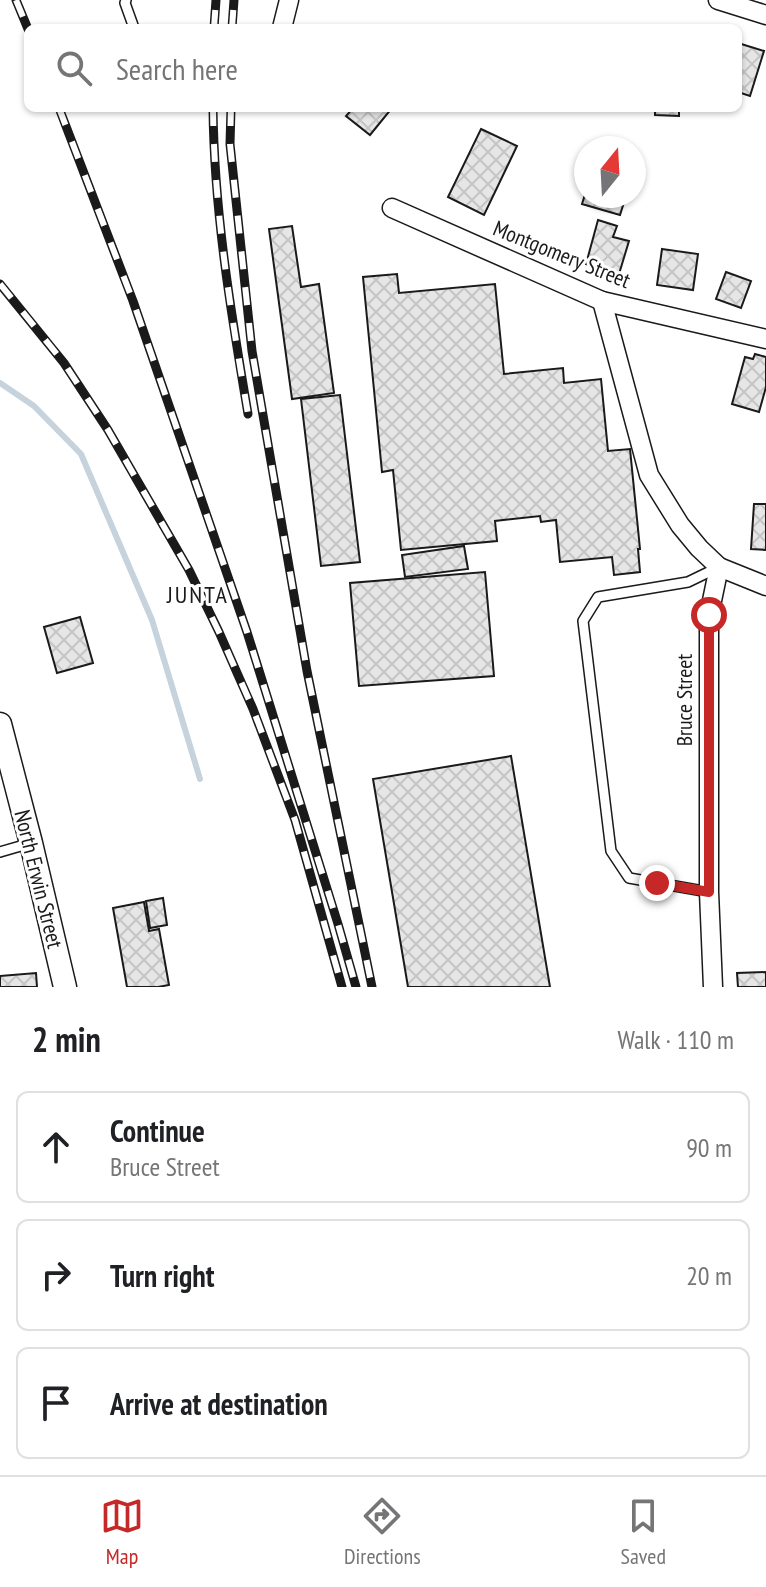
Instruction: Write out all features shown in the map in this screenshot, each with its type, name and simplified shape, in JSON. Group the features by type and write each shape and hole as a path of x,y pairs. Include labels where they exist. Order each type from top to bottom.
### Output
{"street":[{"path":"283,24 289,0"},
{"path":"718,0 766,15"},
{"name":"Montgomery Street","path":"392,208 602,301 766,339"},
{"path":"602,301 649,475 680,525 719,567 766,586"},
{"name":"Bruce Street","path":"713,987 709,892 709,615 719,567"},
{"name":"North Erwin Street","path":"0,724 65,987"}],"lane":[{"path":"126,0 133,24"},
{"path":"709,892 629,878 611,851 583,621 598,597 688,582 719,567"},
{"path":"0,852 31,843"}],"building":[{"path":"742,44 764,51 750,96 742,93"},
{"path":"350,112 389,112 370,135 346,116"},
{"path":"655,112 679,112 679,116 655,115"},
{"path":"481,129 517,146 484,215 448,197"},
{"path":"596,208 622,208 620,215"},
{"path":"598,220 617,226 613,237 629,241 619,274 586,264"},
{"path":"292,226 301,287 319,284 334,393 292,399 269,229"},
{"path":"662,249 698,254 693,290 657,285"},
{"path":"726,272 751,281 741,308 716,299"},
{"path":"397,274 399,293 495,284 504,374 563,368 564,383 601,379 608,451 630,449 640,572 614,575 612,557 560,562 556,520 541,522 540,516 495,521 497,541 401,550 393,470 382,472 363,277"},
{"path":"755,354 766,357 766,387 759,412 732,404 745,357 753,359"},
{"path":"340,395 360,562 321,566 301,399"},
{"path":"754,504 766,504 766,550 751,549"},
{"path":"464,546 468,569 405,577 402,555"},
{"path":"485,572 494,676 359,686 350,583"},
{"path":"80,617 93,663 57,673 44,627"},
{"path":"511,756 550,987 408,987 373,779"},
{"path":"163,898 167,925 150,928 146,901"},
{"path":"144,902 149,931 159,929 169,985 127,987 113,908"},
{"path":"766,972 766,987 738,987 737,973"},
{"path":"36,973 37,987 0,987 0,976"}],"waterway":[{"path":"0,383 34,406 81,454 152,620 200,779"}],"railway":[{"path":"16,0 26,24"},
{"path":"214,24 216,0"},
{"path":"232,24 234,0"},
{"path":"61,112 133,301 247,632 356,987"},
{"path":"213,112 220,223 248,414"},
{"path":"231,112 230,144 252,351 307,671 372,987"},
{"path":"0,284 64,363 108,430 189,570 253,709 295,820 342,987"}],"district":[{"name":"JUNTA","path":"198,595"}],"route":[{"path":"657,883 709,892 709,615"}]}
